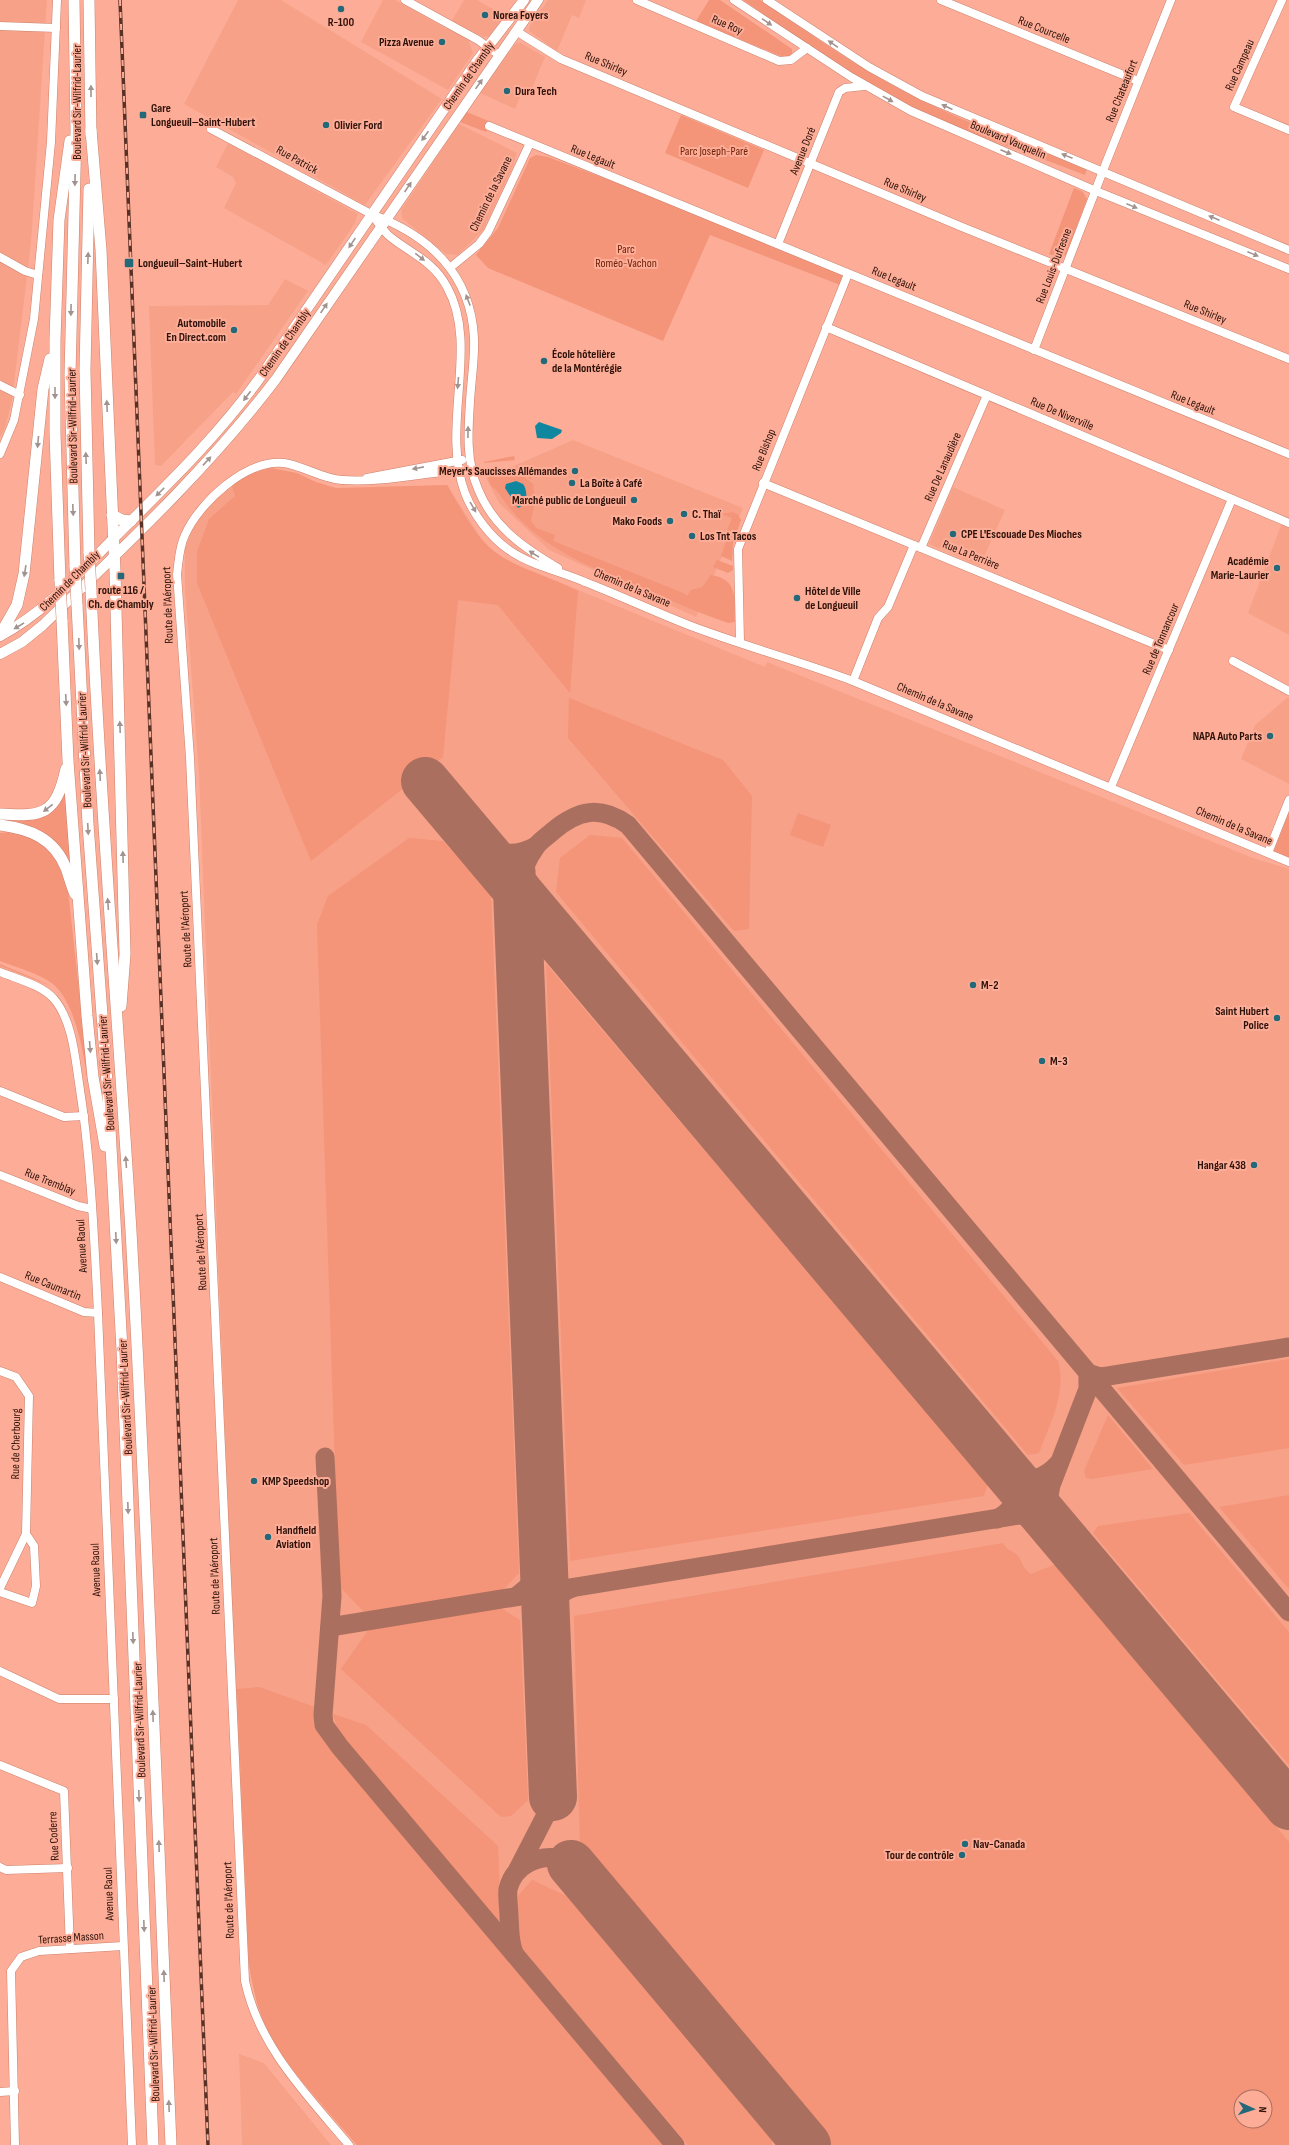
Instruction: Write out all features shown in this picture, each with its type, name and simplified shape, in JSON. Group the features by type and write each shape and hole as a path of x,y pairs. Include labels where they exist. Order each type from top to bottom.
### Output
{"highway":[{"name":"Boulevard Sir-Wilfrid-Laurier","path":"74,0 76,99 70,375 75,566 91,879 114,1200 124,1390 153,2145"},
{"name":"Boulevard Sir-Wilfrid-Laurier","path":"89,0 91,130 85,351 86,454 91,590 102,812 130,1224 145,1514 171,2145"},
{"path":"76,99 59,220 55,340 55,433 60,581 68,760 93,1077 114,1200"},
{"path":"91,130 100,250 114,555 125,954 118,1041"},
{"path":"0,636 17,605 24,579 43,389 55,340"},
{"path":"112,515 122,520 131,521"},
{"path":"0,814 31,815 40,813 50,807 60,791 68,760"},
{"path":"0,826 29,830 48,841 63,862 79,903"}],"main road":[{"name":"Chemin de Chambly","path":"0,636 37,614 196,456 236,410 371,214 524,0"},
{"name":"Chemin de Chambly","path":"0,654 22,642 38,630 189,480 252,410 384,223 538,0"}],"street":[{"name":"Boulevard Sir-Wilfrid-Laurier","path":"0,454 11,430 20,395 32,334 51,142 57,0"},
{"path":"405,0 499,55"},
{"name":"Rue Roy","path":"637,0 780,60 791,60 807,48"},
{"name":"Boulevard Vauquelin","path":"734,0 865,86 911,111 1096,191 1289,268"},
{"name":"Boulevard Vauquelin","path":"767,0 850,55 909,89 960,112 1289,250"},
{"name":"Rue Courcelle","path":"941,0 1138,81"},
{"name":"Rue Chateaufort","path":"1096,191 1171,0"},
{"name":"Rue Campeau","path":"1282,0 1234,107 1289,130"},
{"path":"0,26 56,28"},
{"name":"Rue Shirley","path":"516,31 561,59 1289,359"},
{"name":"Avenue Doré","path":"778,244 839,92 845,88 865,86"},
{"name":"Rue Legault","path":"489,126 1289,454"},
{"name":"Rue Patrick","path":"211,129 371,214"},
{"name":"Chemin de la Savane","path":"451,266 479,244 488,232 530,143"},
{"name":"Rue Louis-Dufresne","path":"1034,350 1096,191"},
{"name":"Chemin de la Savane","path":"371,214 384,223 395,223 433,249 451,266 470,303 474,339 468,426 470,459 478,489 485,504 514,540 567,574"},
{"name":"Chemin de la Savane","path":"384,223 388,234 433,267 448,287 456,308 461,344 455,444 459,471 465,493 493,537 524,559 567,574 691,626 853,681 1289,862"},
{"path":"0,257 25,271 38,274"},
{"name":"Rue Bishop","path":"740,642 738,549 763,483 848,274"},
{"name":"Rue De Niverville","path":"826,327 1289,523"},
{"path":"0,386 20,395"},
{"name":"Rue De Lanaudière","path":"853,681 878,618 888,607 918,547 988,395"},
{"name":"Route de l'Aéroport","path":"360,480 457,460 470,459"},
{"name":"Route de l'Aéroport","path":"349,2145 284,2067 269,2044 254,2012 245,1982 190,758 177,574 181,545 188,529 209,501 226,485 249,470 272,464 283,463 333,479 377,481 472,470"},
{"name":"Rue La Perrière","path":"763,483 1169,650"},
{"name":"Rue de Tonnancour","path":"1111,787 1232,499"},
{"path":"1233,661 1289,691"},
{"path":"1268,853 1289,800"},
{"name":"Avenue Raoul","path":"0,972 43,990 54,999 66,1022 71,1038 84,1116 92,1209 98,1313 132,2145"},
{"path":"0,1091 64,1117 84,1116"},
{"name":"Rue Tremblay","path":"0,1175 78,1206 92,1209"},
{"name":"Rue Caumartin","path":"0,1277 84,1312 98,1313"},
{"name":"Rue de Cherbourg","path":"0,1371 16,1377 29,1396 26,1534 0,1588"},
{"name":"Rue de Cherbourg","path":"0,1592 32,1603 36,1586 34,1546 26,1534"},
{"path":"0,1671 59,1699 114,1699"},
{"name":"Rue Coderre","path":"0,1764 64,1791 70,1950"},
{"path":"0,1867 6,1870 68,1868"},
{"name":"Terrasse Masson","path":"15,2145 11,1970 21,1957 39,1951 124,1946"},
{"path":"0,2092 14,2091"}],"shaded area":[{"path":"0,0 47,0 31,243 12,400 5,428 0,437"},
{"path":"238,0 281,0 442,99 365,205 184,104"},
{"path":"383,0 395,0 447,29 464,0 477,0 505,16 491,36 484,37 478,34 469,42 473,53 448,90 361,42"},
{"path":"548,0 586,0 579,18 572,15 557,51 529,31 529,27"},
{"path":"521,43 545,57 530,93 523,91 515,109 480,93 515,44"},
{"path":"459,124 517,153 510,173 483,230 458,255 446,254 402,218 401,210"},
{"path":"228,143 358,214 354,225 326,265 224,208 236,183 233,177 216,167"},
{"path":"285,279 308,291 236,394 233,392 161,466 155,465 149,306 268,305"},
{"path":"573,440 743,508 696,617 549,550 499,503 486,478"},
{"path":"232,484 342,492 447,485 491,554 765,667 767,662 1253,858 1289,869 1289,2145 357,2145 284,2057 266,2027 257,2004 249,1966 231,1585 199,774 185,588 185,549 199,511"},
{"path":"953,487 1005,510 980,566 929,544"},
{"name":"Académie Marie-Laurier","path":"1283,520 1289,523 1289,635 1248,613"},
{"path":"1287,698 1289,698 1289,784 1241,759 1255,725"},
{"path":"239,2054 264,2063 331,2145 242,2145"}],"green space":[{"path":"709,0 720,0 792,49 792,55 783,57 696,21"},
{"path":"743,0 760,0 825,44 892,85 939,109 1087,169 1085,175 964,130 916,109 836,63"},
{"path":"467,112 491,122 486,132 460,122"},
{"name":"Parc Joseph-Paré","path":"681,115 764,150 748,188 665,153"},
{"name":"Parc Roméo-Vachon","path":"536,155 548,157 778,244 848,274 843,286 710,235 663,341 488,268 476,255 498,228 530,158"},
{"path":"1074,188 1083,192 1087,199 1066,255 1058,257 1049,254"},
{"path":"514,456 515,460 484,463 484,462"},
{"path":"519,467 527,470 532,480 521,473 498,471"},
{"path":"271,468 297,473 316,482 336,488 447,485 474,530 495,552 525,569 578,591 570,693 498,605 458,600 443,757 311,861 197,583 197,552 209,519 235,496 231,483 256,472"},
{"path":"497,473 522,475 533,484 535,501 531,521 536,528 555,535 553,541 683,593 687,596 691,590 702,587 711,575 720,577 731,586 733,592 735,622 728,623 695,611 600,571 562,552 528,528 513,512 498,492 492,487 488,476"},
{"path":"733,512 738,515 741,520 733,543 732,561 721,556 728,536 725,535 732,518 722,514"},
{"path":"717,560 733,566 733,570 728,573 713,567"},
{"path":"569,698 723,760 752,796 749,929 734,931 568,738"},
{"path":"63,792 66,793 75,883 43,833 30,826 0,821 0,817 25,820"},
{"path":"798,813 831,825 823,847 790,835"},
{"path":"1289,813 1289,860 1273,853"},
{"path":"0,833 24,833 49,847 67,881 89,1081 88,1084 78,1031 68,1004 61,993 48,980 0,961"},
{"path":"590,835 622,838 1058,1361 1060,1373 1059,1396 1039,1453 1028,1455 556,892 560,858"},
{"path":"409,838 443,841 491,894 519,1573 500,1593 366,1614 339,1586 317,925 328,896"},
{"path":"0,964 45,983 51,986 0,966"},
{"path":"546,964 988,1484 984,1496 570,1561"},
{"path":"1289,1359 1289,1448 1184,1465 1117,1388"},
{"path":"1108,1415 1153,1469 1091,1479 1086,1478 1084,1471"},
{"path":"1289,1495 1289,1589 1219,1507"},
{"path":"1189,1513 1289,1632 1289,1765 1093,1533 1098,1526"},
{"path":"1003,1543 1006,1548 1017,1555 1026,1570 1031,1574 1056,1564 1289,1842 1289,2145 831,2145 580,1847 574,1616"},
{"path":"501,1608 520,1620 528,1800 511,1816 501,1817 341,1669 369,1629"},
{"path":"259,1687 315,1707 315,1725 322,1739 663,2145 357,2145 294,2072 283,2056 262,2018 252,1981 249,1966 237,1689"},
{"path":"333,1714 366,1725 498,1846 501,1925 342,1737"},
{"path":"532,1880 577,1901 772,2133 772,2145 688,2145 520,1946 518,1896"}],"water":[{"path":"539,422 562,430 561,433 552,439 537,438 535,426"},
{"path":"516,481 523,484 526,490 524,504 518,508 505,488 506,484"}],"taxiway":[{"path":"517,890 526,863 537,845 571,818 589,813 599,813 618,819 628,825 1289,1612"},
{"path":"476,842 499,852 506,853 520,852 536,846"},
{"path":"526,870 526,887 532,908"},
{"path":"519,935 523,925 534,921 543,924 559,939"},
{"path":"1054,1527 1048,1501 1051,1485 1088,1389 1088,1373 1100,1377 1108,1376 1289,1347"},
{"path":"325,1457 332,1596 323,1715 324,1725 340,1747 675,2145"},
{"path":"1007,1471 1022,1477 1035,1478 1047,1474 1059,1463"},
{"path":"997,1519 1010,1509 1015,1498 1011,1478 1007,1471"},
{"path":"330,1627 1018,1515 1038,1517 1054,1527"},
{"path":"517,1596 530,1585 545,1557"},
{"path":"547,1621 555,1600 566,1590 572,1588"},
{"path":"518,1869 551,1805 553,1797"},
{"path":"514,1953 510,1939 508,1899 508,1889 511,1881 515,1874 527,1863 542,1858 558,1858"},
{"path":"782,2114 789,2133 789,2145"}],"runway":[{"path":"425,781 1289,1806"},
{"path":"517,890 553,1797"},
{"path":"571,1864 807,2145"}],"railway":[{"path":"120,0 208,2145"}],"place":[{"name":"R-100","path":"341,9"},
{"name":"Norea Foyers","path":"485,15"},
{"name":"Pizza Avenue","path":"442,42"},
{"name":"Dura Tech","path":"507,91"},
{"name":"Gare Longueuil–Saint-Hubert","path":"143,115"},
{"name":"Olivier Ford","path":"326,125"},
{"name":"Longueuil–Saint-Hubert","path":"129,263"},
{"name":"Automobile En Direct.com","path":"234,330"},
{"name":"École hôtelière de la Montérégie","path":"544,361"},
{"name":"Meyer's Saucisses Allémandes","path":"575,471"},
{"name":"La Boîte à Café","path":"572,483"},
{"name":"Marché public de Longueuil","path":"634,500"},
{"name":"C. Thaï","path":"684,514"},
{"name":"Mako Foods","path":"670,521"},
{"name":"CPE L'Escouade Des Mioches","path":"953,534"},
{"name":"Los Tnt Tacos","path":"692,536"},
{"name":"Académie Marie-Laurier","path":"1277,568"},
{"name":"route 116 / Ch. de Chambly","path":"121,576"},
{"name":"Hôtel de Ville de Longueuil","path":"797,598"},
{"name":"NAPA Auto Parts","path":"1270,736"},
{"name":"M-2","path":"973,985"},
{"name":"Saint Hubert Police","path":"1277,1018"},
{"name":"M-3","path":"1042,1061"},
{"name":"Hangar 438","path":"1254,1165"},
{"name":"KMP Speedshop","path":"254,1481"},
{"name":"Handfield Aviation","path":"268,1537"},
{"name":"Nav-Canada","path":"965,1844"},
{"name":"Tour de contrôle","path":"962,1855"}]}
